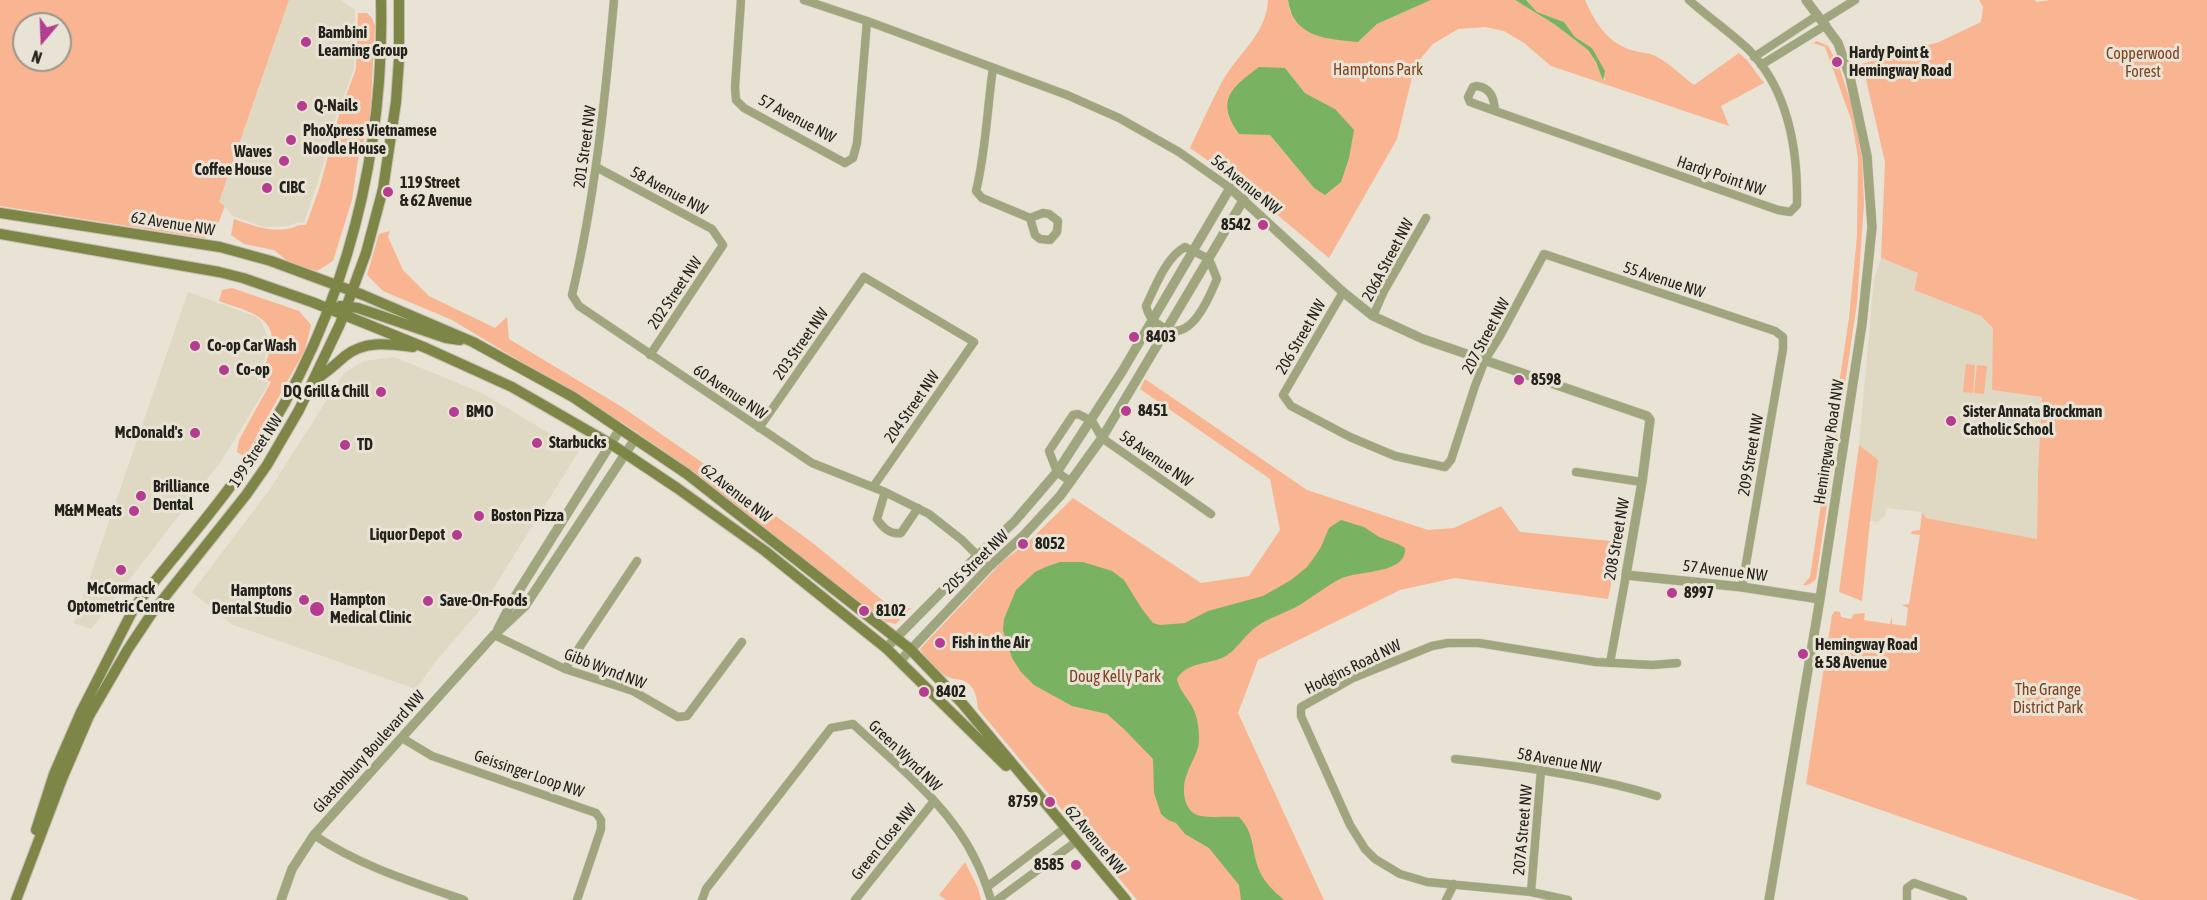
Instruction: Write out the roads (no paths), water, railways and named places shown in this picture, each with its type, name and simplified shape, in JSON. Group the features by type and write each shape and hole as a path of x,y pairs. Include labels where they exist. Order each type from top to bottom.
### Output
{"main road":[{"name":"199 Street NW","path":"24,875 34,834 54,774 81,712 125,624 138,601 233,483 267,432 299,374 328,308 359,213 373,140 381,58 381,0"},
{"name":"199 Street NW","path":"16,900 62,779 89,716 128,649 157,606 260,476 286,435 315,380 345,310 376,218 391,146 399,59 399,0"},
{"name":"62 Avenue NW","path":"0,213 220,247 271,261 352,291 473,342 534,374 687,474 910,650 962,702 1126,900"},
{"path":"0,234 219,272 243,278 328,308 345,310 358,308 446,338 473,342"},
{"name":"62 Avenue NW","path":"345,310 512,387 611,444 677,488 765,552 886,648 1041,800"},
{"path":"315,380 345,356 368,345 426,348"}],"street":[{"name":"201 Street NW","path":"572,296 586,236 605,109 614,0"},
{"name":"57 Avenue NW","path":"741,0 736,100 744,108 845,162 853,158 857,143 867,21"},
{"name":"56 Avenue NW","path":"804,0 1067,95 1119,118 1179,152 1230,188 1343,292 1373,316 1423,339 1647,416 1650,420"},
{"name":"Hardy Point NW","path":"1495,111 1778,210 1790,212 1797,205 1797,184 1792,138 1784,108 1768,75 1754,57 1689,0"},
{"name":"Hemingway Road NW","path":"1769,900 1820,598 1862,324 1872,227 1867,156 1850,77 1838,43 1806,0"},
{"path":"1754,57 1855,0"},
{"path":"1761,65 1822,20"},
{"path":"993,68 986,112 983,163 976,191 982,198 1030,218"},
{"name":"58 Avenue NW","path":"596,167 712,230 723,245"},
{"name":"205 Street NW","path":"886,648 1014,522 1057,472 1092,421 1153,321 1230,188"},
{"name":"205 Street NW","path":"900,661 989,567 1024,535 1071,482 1168,330 1244,199"},
{"name":"206A Street NW","path":"1373,316 1384,291 1426,218"},
{"name":"202 Street NW","path":"650,355 723,245"},
{"path":"1185,247 1209,260 1217,279 1190,326 1179,331 1168,330 1153,321 1146,306 1176,252 1185,247"},
{"name":"55 Avenue NW","path":"1544,254 1775,331"},
{"name":"207 Street NW","path":"1445,467 1451,460 1485,360 1544,254"},
{"name":"203 Street NW","path":"759,428 864,277 974,342"},
{"name":"206 Street NW","path":"1343,292 1283,395 1290,406 1350,437 1395,456 1445,467"},
{"name":"60 Avenue NW","path":"572,296 579,306 812,464 885,492 944,524 989,567"},
{"name":"209 Street NW","path":"1742,587 1783,349 1783,337 1775,331"},
{"name":"204 Street NW","path":"873,487 974,342"},
{"path":"1071,482 1057,472 1049,456 1050,447 1073,415 1081,414 1092,421"},
{"name":"208 Street NW","path":"1610,663 1642,482 1650,420"},
{"name":"58 Avenue NW","path":"1092,421 1101,438 1211,514"},
{"name":"Glastonbury Boulevard NW","path":"494,635 513,600 620,429"},
{"name":"Glastonbury Boulevard NW","path":"281,900 292,869 314,835 494,635 525,606 635,439"},
{"path":"1576,472 1642,482"},
{"path":"885,492 878,519 888,531 901,533 918,508"},
{"path":"565,669 637,561"},
{"name":"57 Avenue NW","path":"1626,575 1820,598"},
{"name":"Gibb Wynd NW","path":"494,635 565,669 633,691 678,717 687,716 742,642"},
{"name":"Hodgins Road NW","path":"1568,900 1531,892 1427,882 1400,874 1375,859 1365,849 1350,825 1301,717 1301,707 1353,678 1432,645 1448,643 1479,643 1610,663 1653,665 1677,663"},
{"name":"Green Wynd NW","path":"702,900 705,889 831,728 853,724 934,801 957,830 976,860 991,900"},
{"name":"Geissinger Loop NW","path":"402,738 432,756 596,813 601,820 601,829 577,900"},
{"name":"58 Avenue NW","path":"1455,759 1541,770 1623,785 1657,796"},
{"name":"207A Street NW","path":"1531,892 1541,770"},
{"name":"Green Close NW","path":"855,900 934,801"},
{"path":"987,887 1065,828"},
{"path":"314,835 340,852 379,870 464,900"},
{"path":"997,900 1077,841"},
{"path":"1907,900 1907,888 1914,883 1963,900"},
{"path":"1446,900 1454,884"}],"place":[{"name":"Bambini Learning Group","path":"306,42"},
{"name":"Hardy Point & Hemingway Road","path":"1837,62"},
{"name":"Q-Nails","path":"302,106"},
{"name":"PhoXpress Vietnamese Noodle House","path":"291,140"},
{"name":"Waves Coffee House","path":"284,161"},
{"name":"CIBC","path":"267,188"},
{"name":"119 Street & 62 Avenue","path":"388,192"},
{"name":"8542","path":"1263,225"},
{"name":"8403","path":"1134,337"},
{"name":"Co-op Car Wash","path":"195,346"},
{"name":"Co-op","path":"224,370"},
{"name":"8598","path":"1519,380"},
{"name":"DQ Grill & Chill","path":"381,392"},
{"name":"8451","path":"1126,411"},
{"name":"BMO","path":"454,412"},
{"name":"Sister Annata Brockman Catholic School","path":"1951,421"},
{"name":"McDonald's","path":"195,433"},
{"name":"Starbucks","path":"537,443"},
{"name":"TD","path":"345,445"},
{"name":"Brilliance Dental","path":"141,496"},
{"name":"M&M Meats","path":"134,511"},
{"name":"Boston Pizza","path":"479,516"},
{"name":"Liquor Depot","path":"457,535"},
{"name":"8052","path":"1023,544"},
{"name":"McCormack Optometric Centre","path":"121,570"},
{"name":"8997","path":"1672,593"},
{"name":"Hamptons Dental Studio","path":"304,600"},
{"name":"Save-On-Foods","path":"428,601"},
{"name":"Hampton Medical Clinic","path":"317,609"},
{"name":"8102","path":"864,611"},
{"name":"Fish in the Air","path":"940,643"},
{"name":"Hemingway Road & 58 Avenue","path":"1803,654"},
{"name":"8402","path":"924,692"},
{"name":"8759","path":"1050,802"},
{"name":"8585","path":"1076,865"}],"park label":[{"name":"Copperwood Forest","path":"2143,63"},
{"name":"Hamptons Park","path":"1378,70"},
{"name":"Doug Kelly Park","path":"1115,677"},
{"name":"The Grange District Park","path":"2048,699"}]}
